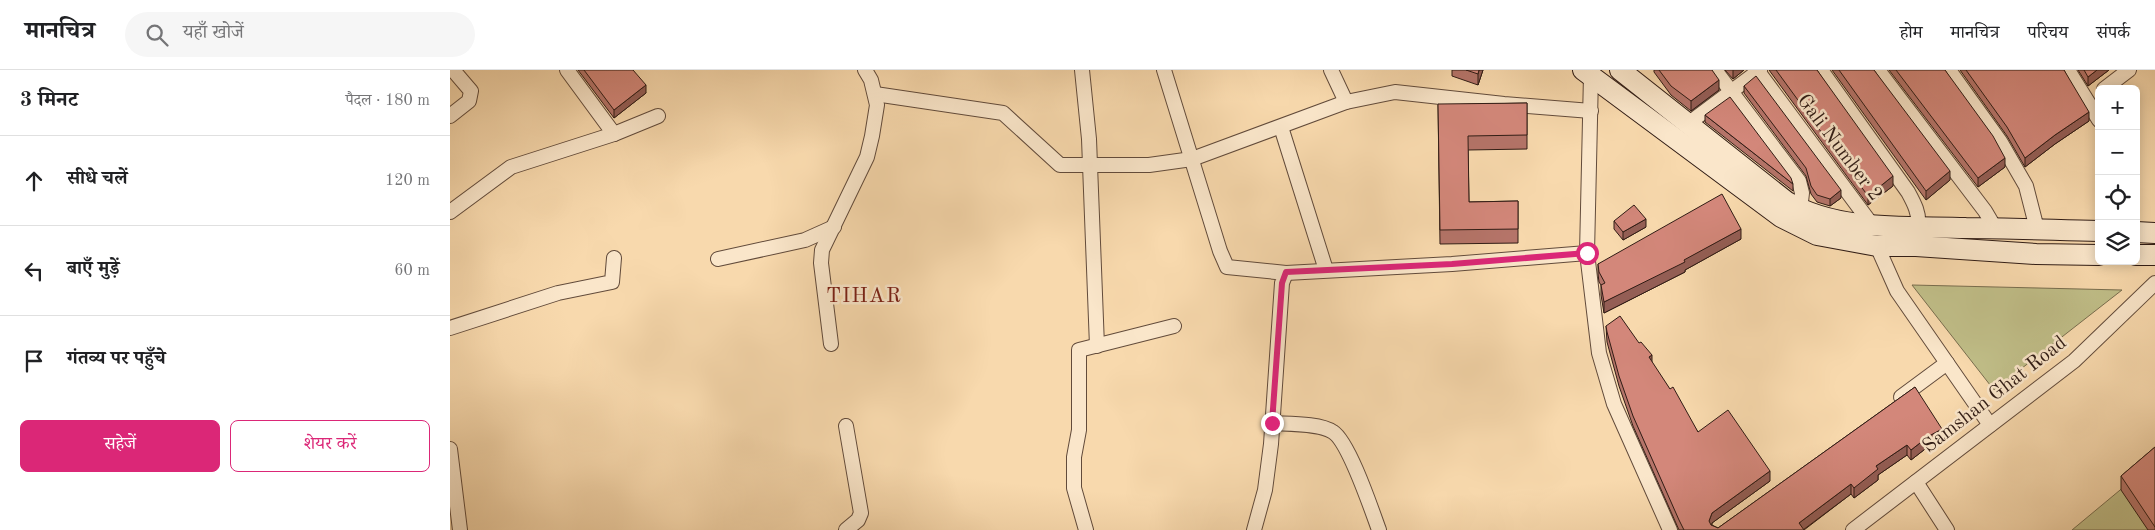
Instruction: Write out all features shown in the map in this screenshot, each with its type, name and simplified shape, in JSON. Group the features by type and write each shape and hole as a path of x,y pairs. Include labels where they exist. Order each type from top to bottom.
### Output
{"street":[{"path":"450,116 469,101 470,91 453,70"},
{"path":"567,70 614,134"},
{"path":"831,344 822,250 866,157 876,115 875,94 865,70"},
{"path":"1082,70 1090,165 1097,346"},
{"path":"1164,70 1227,267 1286,272 1587,253"},
{"path":"1331,70 1346,102"},
{"path":"1620,70 1787,202 1800,210 1834,220 1872,225 2095,231"},
{"path":"1715,70 1799,181 1802,193 1800,210"},
{"path":"1821,70 1908,192 1915,205 1919,220 1918,227"},
{"path":"1878,70 1985,211 1995,228"},
{"path":"1949,70 2000,141 2026,186 2038,230"},
{"path":"2068,70 2095,114"},
{"path":"1688,123 1758,71"},
{"name":"Gali Number 2","path":"1758,71 1872,225"},
{"path":"2108,85 2122,72"},
{"path":"1587,73 1590,111 1587,253 1597,344 1604,376 1614,404 1670,530"},
{"path":"1587,73 1781,217 1817,235 1877,246 1916,246 2036,254 2095,255"},
{"path":"875,94 1002,113 1060,165 1149,165 1192,159 1346,102 1395,92 1590,111"},
{"path":"2087,101 2095,95"},
{"path":"450,212 511,167 614,134 658,116"},
{"path":"1281,127 1326,270"},
{"path":"718,259 805,240 834,227"},
{"path":"2140,232 2155,233"},
{"path":"1877,246 1897,291 1990,425"},
{"path":"2140,255 2155,255"},
{"path":"450,328 558,294 612,282 614,258"},
{"path":"1588,270 1606,260"},
{"path":"1254,530 1266,490 1282,283 1286,272"},
{"name":"Samshan Ghat Road","path":"1853,530 2074,361 2155,283"},
{"path":"1086,530 1074,488 1074,457 1078,430 1079,350 1174,326"},
{"path":"1891,405 1947,364"},
{"path":"1272,423 1323,428 1333,432 1341,440 1369,500 1379,530"},
{"path":"846,426 861,513 858,520 846,530"},
{"path":"450,449 460,530"},
{"path":"1916,482 1947,530"}],"shaded area":[{"path":"1912,285 2122,290 1994,390"},
{"path":"2155,461 2155,530 2072,530"}],"building":[{"path":"584,70 633,70 646,85 614,110"},
{"path":"1466,70 1479,70 1478,74"},
{"path":"1659,70 1712,70 1719,80 1691,101 1671,86"},
{"path":"1776,70 1817,70 1893,176 1868,196"},
{"path":"1839,70 1874,70 1950,171 1926,191"},
{"path":"1896,70 1945,70 1993,136 2005,158 1978,178"},
{"path":"1966,70 2064,70 2089,112 2025,158 2007,127"},
{"path":"2084,70 2097,70 2088,77"},
{"path":"1756,76 1841,190 1830,199 1817,195 1811,186 1806,168 1744,86"},
{"path":"1730,97 1791,178 1793,184 1705,115"},
{"path":"1527,103 1527,135 1468,136 1469,202 1518,201 1518,229 1440,230 1438,104"},
{"path":"1722,194 1741,229 1684,260 1685,262 1604,302 1601,285 1605,283 1599,272 1598,264"},
{"path":"1634,205 1646,219 1623,232 1614,221"},
{"path":"1620,316 1639,343 1641,342 1652,355 1649,357 1670,389 1673,387 1698,432 1728,410 1770,471 1712,513 1709,521 1711,525 1718,528 1915,387 1942,429 1911,450 1907,445 1876,466 1878,469 1854,488 1851,484 1799,523 1804,530 1684,530 1633,416 1619,376 1606,326"},
{"path":"2155,447 2155,527 2121,476"}],"district":[{"name":"TIHAR","path":"864,296"}],"route":[{"path":"1272,423 1282,283 1286,272 1452,264 1587,253"}]}
